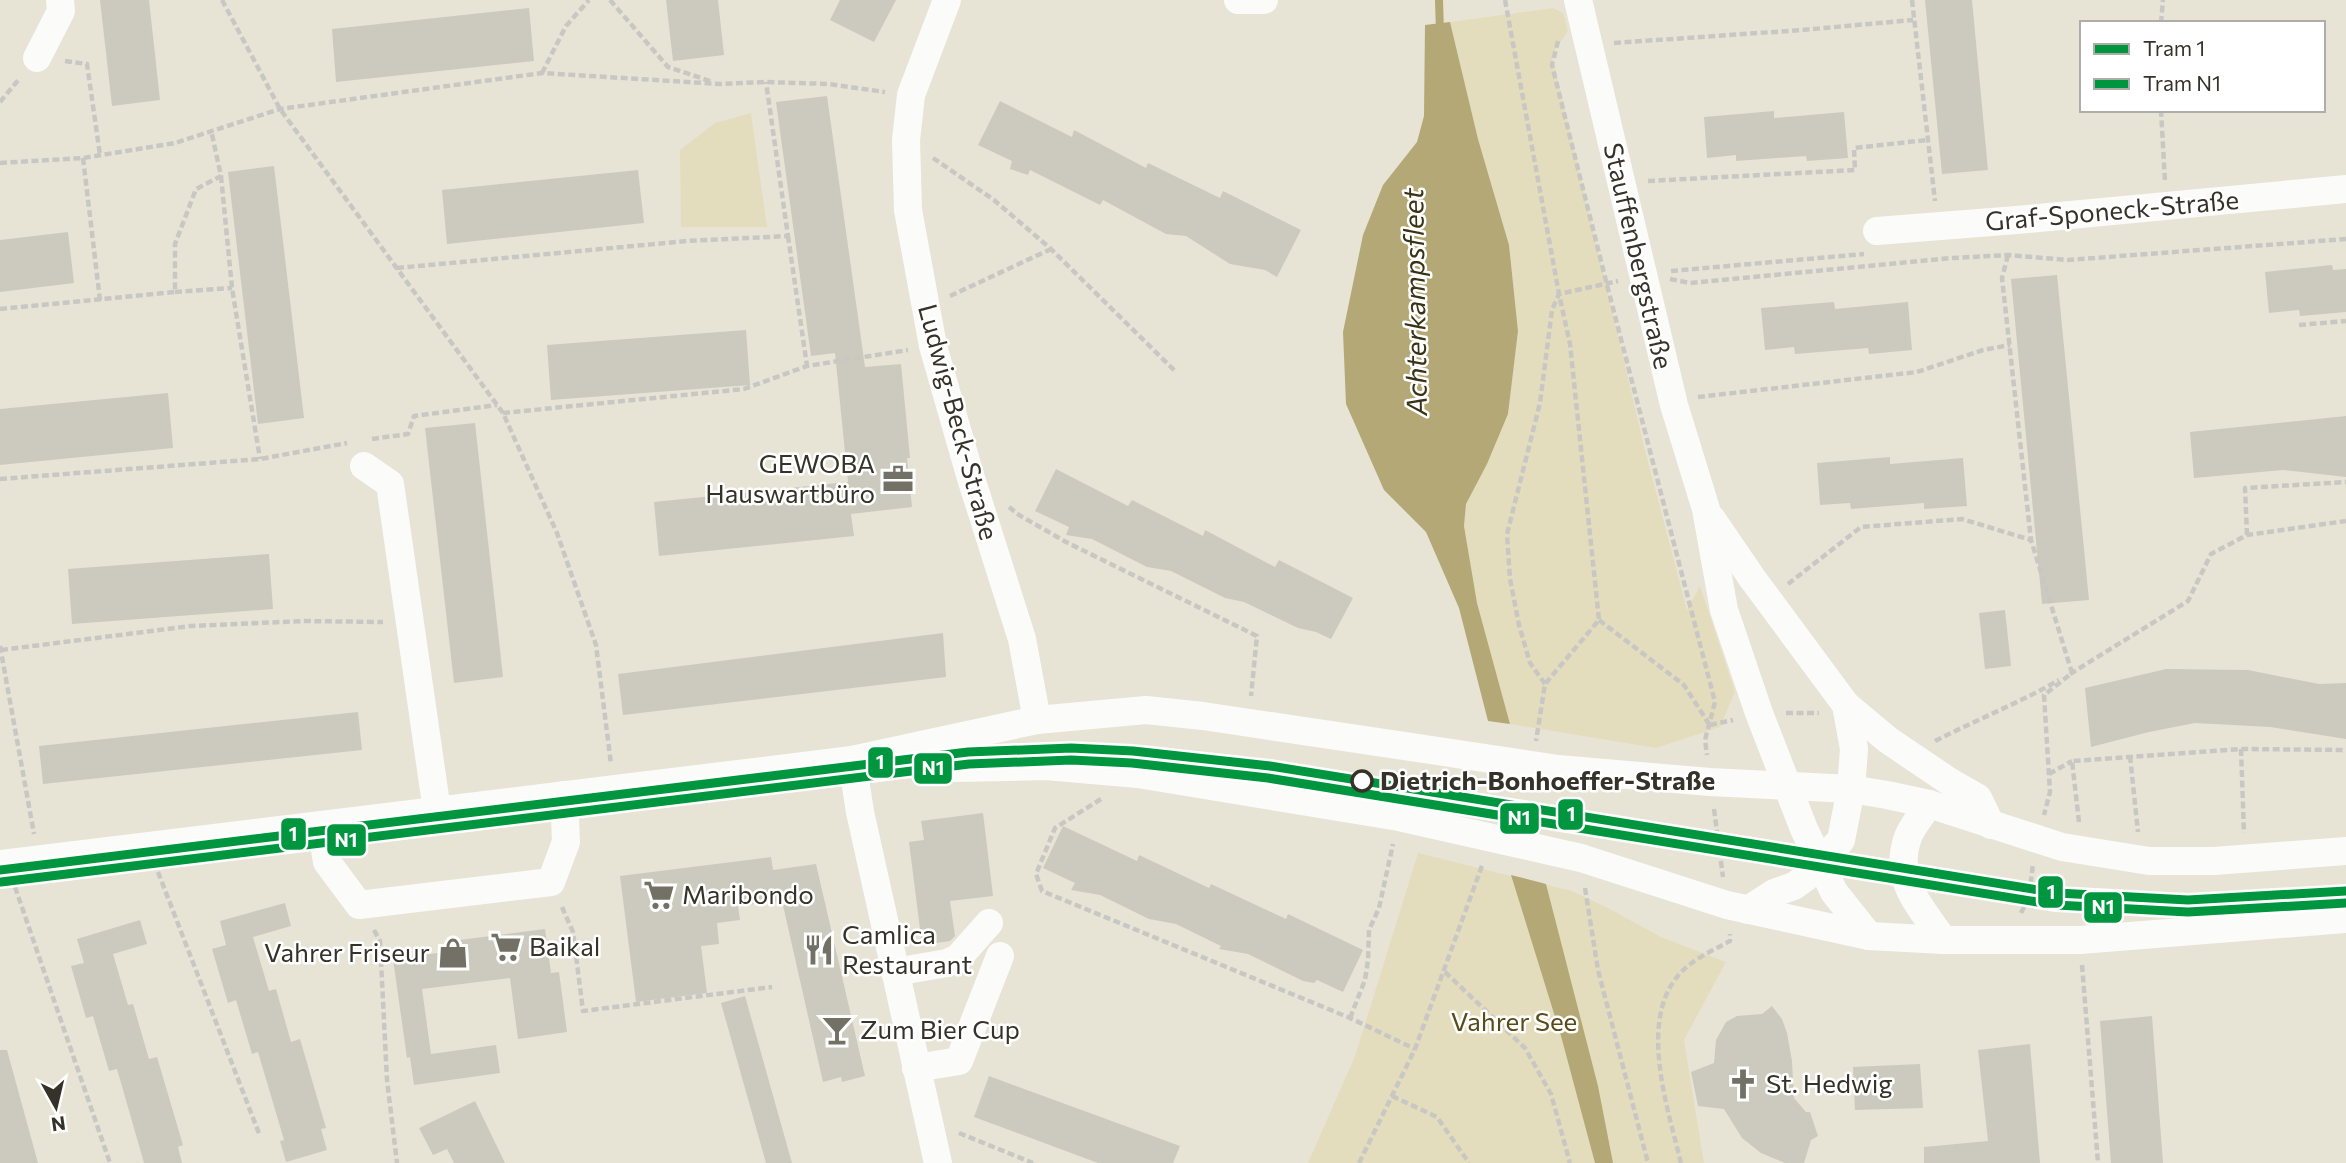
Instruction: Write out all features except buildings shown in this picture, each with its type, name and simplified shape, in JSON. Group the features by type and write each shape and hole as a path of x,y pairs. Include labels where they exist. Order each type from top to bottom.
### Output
{"street":[{"path":"37,58 61,11 60,0"},
{"name":"Ludwig-Beck-Straße","path":"947,0 911,95 906,140 908,210 933,346 1022,639 1037,720"},
{"path":"1238,0 1264,0"},
{"name":"Stauffenbergstraße","path":"1578,0 1674,405 1706,509 1724,610 1786,786 1820,864 1834,892 1869,936"},
{"name":"Graf-Sponeck-Straße","path":"1871,242 1938,226 2346,189"},
{"path":"363,454 390,484 437,811"},
{"name":"Stauffenbergstraße","path":"1706,509 1846,709 1950,782 1979,798 1991,825"},
{"name":"Stauffenbergstraße","path":"1737,907 1794,886 1820,864 1841,840 1851,789 1854,748 1846,709"},
{"path":"3,864 852,760 1037,720 1146,710 1532,765 1710,782 1851,789 1928,804 2038,840 2141,860 2214,861 2346,851"},
{"path":"852,760 956,768 1046,766 1138,774 1399,817 1581,858 1737,907 1869,936 1943,940 2080,940 2346,919"},
{"path":"852,760 860,812 934,1150"},
{"path":"321,825 327,862 359,905 551,882 566,842 564,795"},
{"path":"1928,804 1909,834 1903,856 1903,869 1906,886 1943,940"},
{"path":"895,972 947,963 958,958 989,923"},
{"path":"916,1068 959,1061 1000,956"}],"path":[{"path":"222,0 280,109 503,413 557,533 596,645 613,789"},
{"path":"542,74 566,26 589,0"},
{"path":"610,0 667,67 720,84"},
{"path":"1505,0 1570,344 1599,620 1545,684 1532,765"},
{"path":"1912,0 1938,226"},
{"path":"2161,21 2163,0"},
{"path":"1588,45 1913,20"},
{"path":"1558,39 1552,65 1606,285 1715,702 1705,740 1710,782 1737,907 1730,941 1678,974 1663,997 1658,1033 1662,1081 1681,1163"},
{"path":"37,58 87,64 100,155"},
{"path":"0,163 83,158 175,143 280,109 542,74 720,84 829,84 911,95"},
{"path":"766,82 807,366"},
{"path":"2161,112 2166,206"},
{"path":"211,130 221,176 233,288 260,459"},
{"path":"906,140 994,200 1051,249 1176,372"},
{"path":"1620,183 1855,170 1854,148 1927,141"},
{"path":"83,158 100,300"},
{"path":"175,292 175,244 196,189 221,176"},
{"path":"396,268 687,240 788,236"},
{"path":"1642,273 1690,283 2008,255 2068,260 2346,239"},
{"path":"1559,294 1606,285 1642,273 1871,242"},
{"name":"Graf-Sponeck-Straße","path":"1972,248 2008,255"},
{"path":"926,307 1051,249"},
{"path":"2008,255 2002,278 2031,540 2072,673"},
{"path":"0,309 233,288"},
{"path":"1545,684 1530,663 1519,625 1510,579 1507,534 1540,403 1552,310 1559,294"},
{"path":"2299,326 2346,321"},
{"path":"1674,405 1699,397 1917,372 1983,350 2010,345"},
{"path":"503,413 744,389 807,366 933,346"},
{"path":"0,479 363,454 408,434 414,416 497,405"},
{"path":"970,475 1019,515 1066,542 1257,636 1249,723"},
{"path":"2246,536 2245,488 2346,481"},
{"path":"1767,599 1861,527 1962,519 2031,540"},
{"path":"1910,755 1981,718 2035,695 2188,601 2211,554 2246,536 2346,522"},
{"path":"1599,620 1684,685 1710,725"},
{"path":"35,841 0,648 191,626 304,621 411,622"},
{"path":"2007,941 2029,897 2034,854 2050,792 2044,695 2072,673"},
{"path":"1759,713 1846,709"},
{"path":"2049,774 2073,761 2130,756 2241,750 2346,750"},
{"path":"2241,750 2245,858"},
{"path":"2130,756 2141,860"},
{"path":"2073,761 2082,850"},
{"path":"1138,774 1055,828 1036,874 1042,891 1350,1018 1415,1049"},
{"path":"1350,1018 1365,980 1368,930 1380,908 1399,817"},
{"path":"1359,1163 1415,1049 1492,837"},
{"path":"1581,858 1598,970 1648,1163"},
{"path":"153,862 260,1136"},
{"path":"3,864 110,1163"},
{"path":"551,882 573,932 583,1011 772,987"},
{"path":"359,905 380,941 387,1080 397,1163"},
{"path":"2080,940 2098,1163"},
{"path":"1445,972 1525,1048 1551,1094 1570,1163"},
{"path":"1392,1096 1437,1117 1469,1163"},
{"path":"934,1150 954,1131 1033,1163"}],"green space":[{"path":"1553,8 1563,13 1568,31 1552,55 1644,446 1687,610 1700,586 1735,692 1720,727 1656,748 1510,724 1477,603 1464,526 1466,504 1487,464 1508,414 1518,331 1509,245 1478,139 1450,22"},
{"path":"751,113 767,227 681,227 680,150 715,123"},
{"name":"Vahrer See","path":"1418,853 1572,891 1661,937 1726,962 1684,1040 1704,1163 1308,1163 1355,1056"}],"water":[{"path":"1450,22 1478,139 1509,245 1518,331 1508,414 1487,464 1466,504 1464,526 1477,603 1510,724 1488,721 1459,608 1426,532 1384,490 1346,404 1343,332 1363,235 1383,185 1417,142 1424,116 1425,25"},
{"path":"1511,875 1546,884 1598,1086 1613,1163 1595,1163 1561,1036"}],"waterway":[{"name":"Achterkampsfleet","path":"1439,0 1440,32"}],"tram line":[{"name":"1","path":"0,870 968,752 1071,748 1133,751 1270,766 2057,893 2188,900 2346,891"},
{"name":"N1","path":"1,882 969,764 1071,760 1132,763 1268,778 2056,905 2188,912 2346,903"}],"place":[{"name":"GEWOBA Hauswartbüro","path":"898,479"},
{"name":"Dietrich-Bonhoeffer-Straße","path":"1362,781"},
{"name":"Maribondo","path":"659,895"},
{"name":"Baikal","path":"506,947"},
{"name":"Camlica Restaurant","path":"819,950"},
{"name":"Vahrer Friseur","path":"453,953"},
{"name":"Zum Bier Cup","path":"837,1030"},
{"name":"St. Hedwig","path":"1743,1084"}]}
